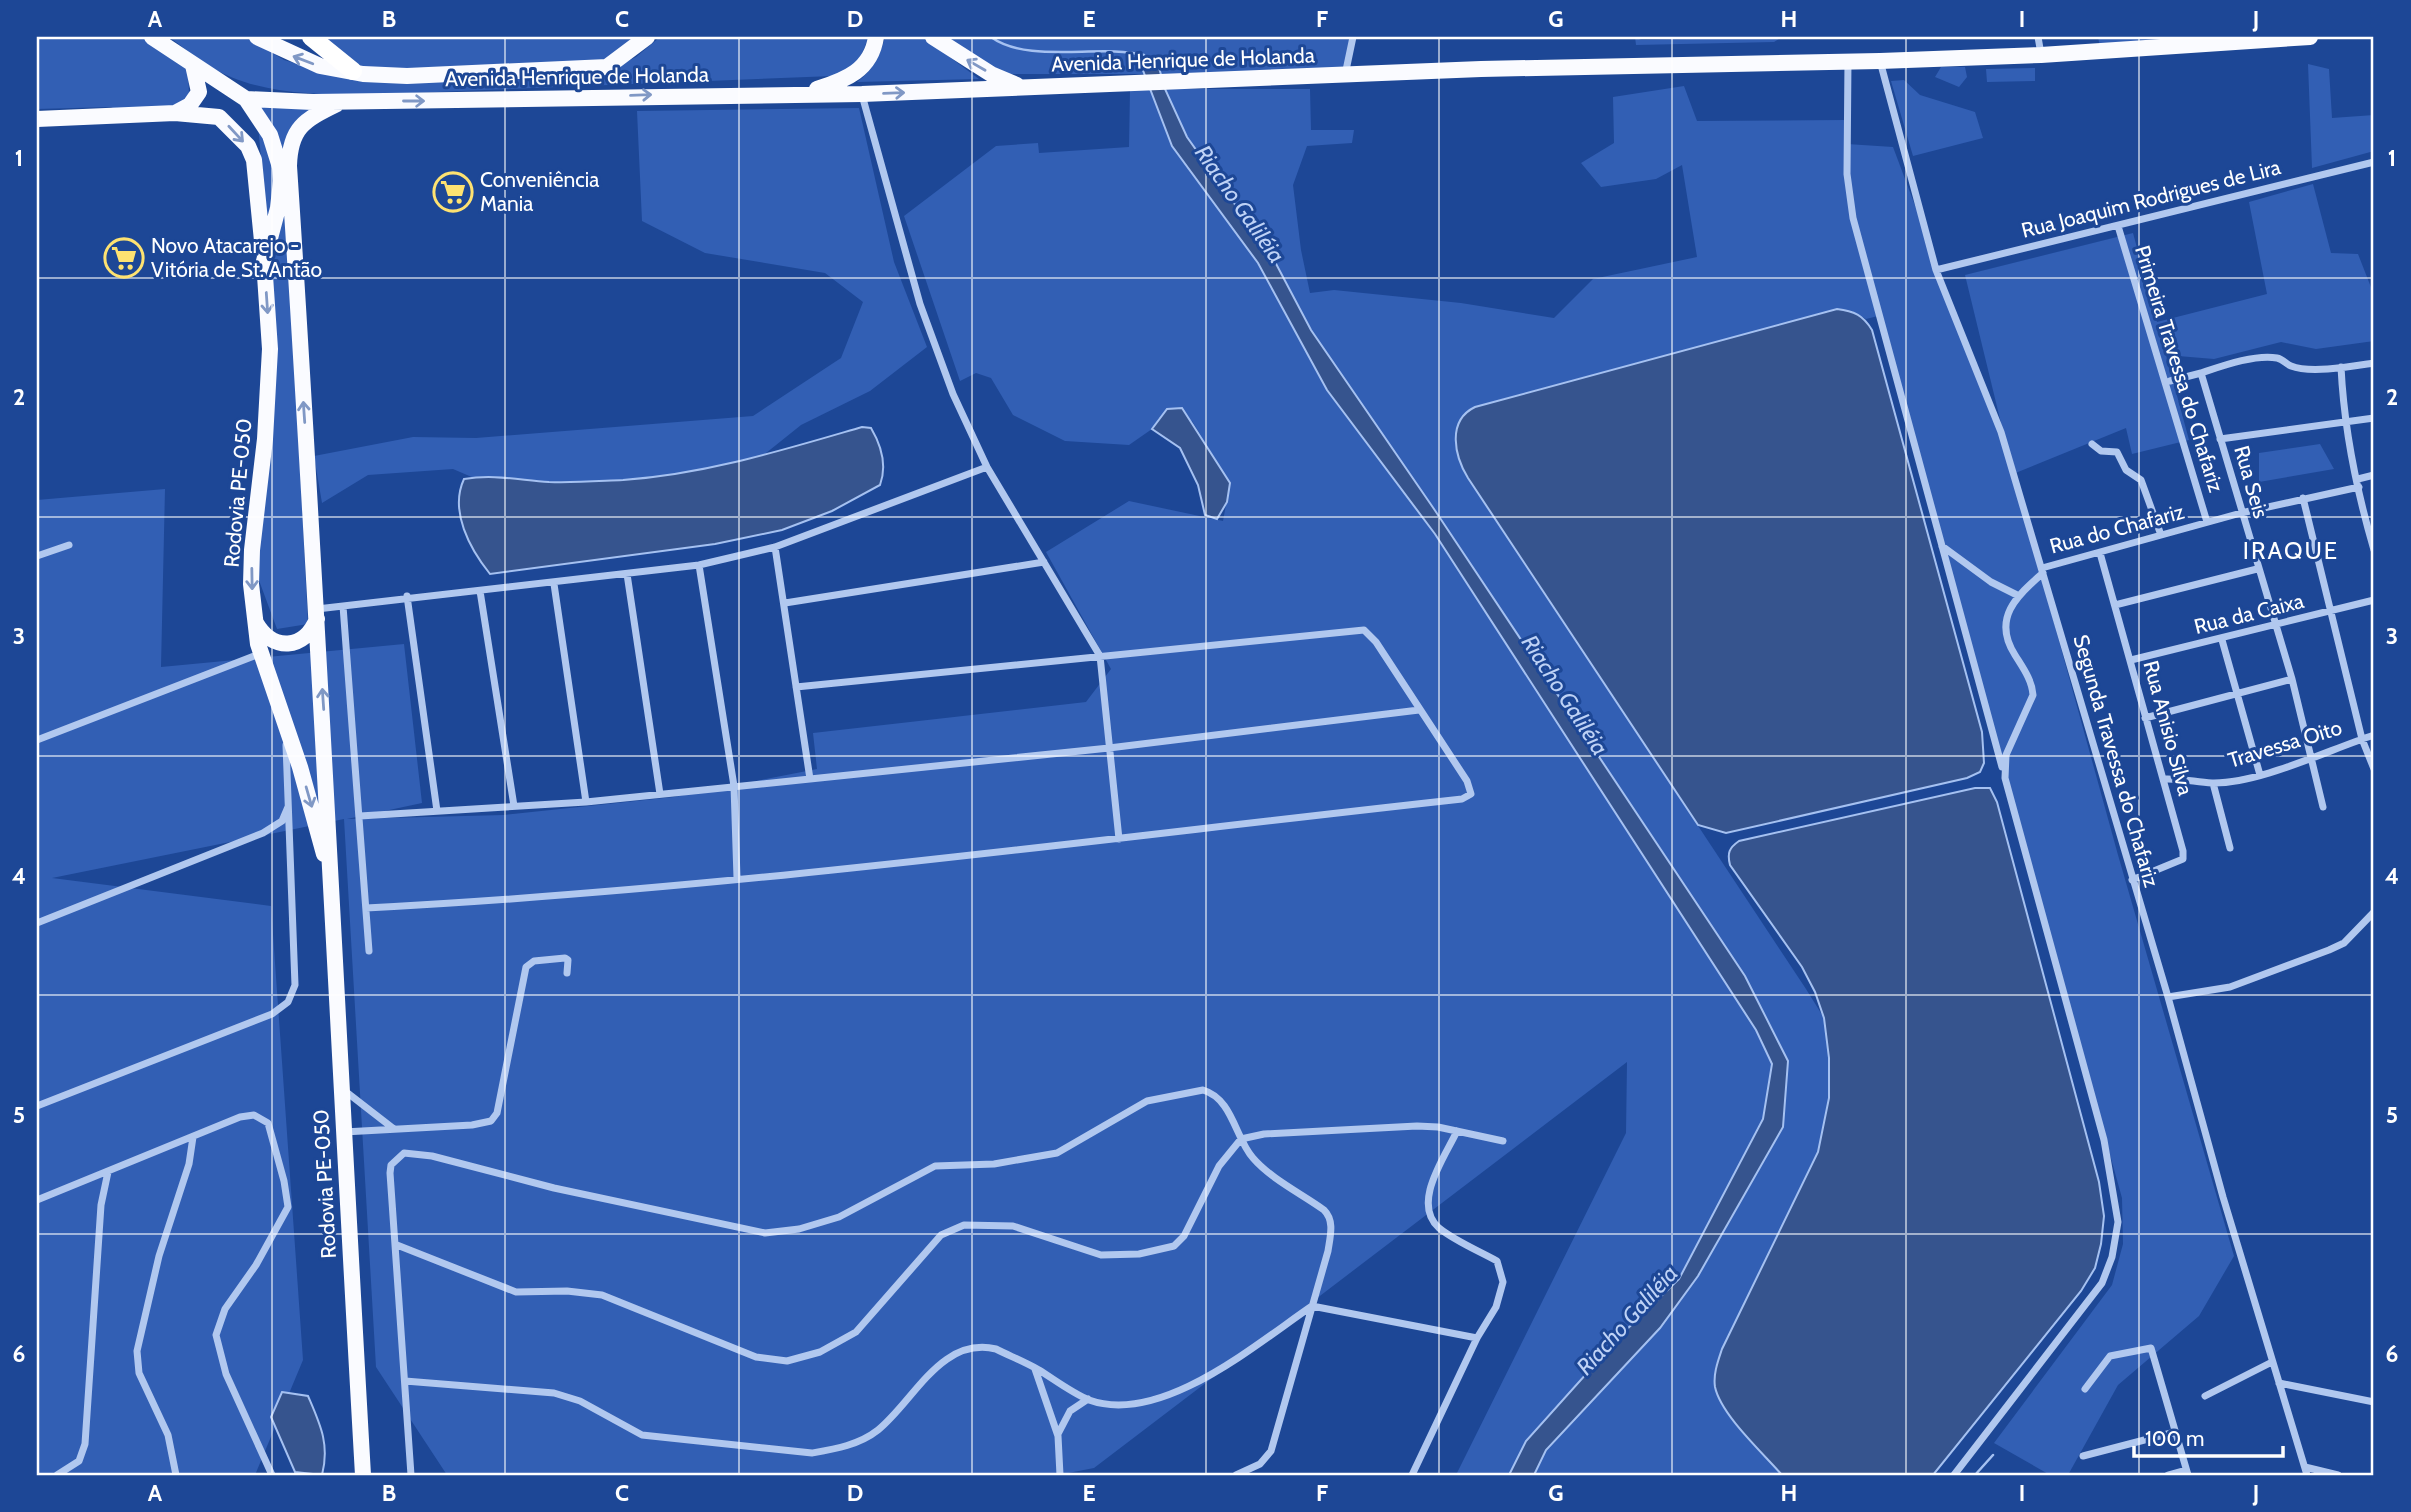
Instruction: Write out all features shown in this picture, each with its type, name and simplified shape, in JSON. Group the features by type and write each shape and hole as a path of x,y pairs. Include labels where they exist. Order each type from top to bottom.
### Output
{"highway":[{"path":"311,37 353,71"}],"main road":[{"path":"152,37 246,99"},
{"name":"Avenida Henrique de Holanda","path":"257,37 307,62 353,71 407,76 593,69 615,64 648,37"},
{"path":"801,94 857,73 871,54 876,37"},
{"name":"Avenida Henrique de Holanda","path":"933,37 991,74 1022,87"},
{"name":"Avenida Henrique de Holanda","path":"246,99 345,101 862,94 1481,69 2041,55 2310,37"},
{"path":"175,113 190,105 199,92 193,65"},
{"name":"Rodovia PE-050","path":"246,99 270,135 280,167 278,208 264,261 270,349 265,439 252,550 259,654 311,803 332,890"},
{"name":"Rodovia PE-050","path":"345,101 317,114 294,133 289,166 317,614 340,1086 363,1475"},
{"path":"37,120 175,113 219,117 248,146 257,178 264,261"},
{"path":"256,623 263,635 274,643 288,645 301,641 312,632 317,614"}],"street":[{"path":"1345,76 1353,37"},
{"path":"2038,37 2041,55"},
{"path":"1848,61 1847,174 1853,218 2104,1140 2118,1222 2112,1257 2102,1283 1954,1475"},
{"name":"Segunda Travessa do Chafariz","path":"1880,61 1936,270 2001,432 2306,1471"},
{"path":"862,94 920,304 953,394 987,467 1100,656 1119,839"},
{"name":"Rua Joaquim Rodrigues de Lira","path":"1936,270 2374,162"},
{"name":"Primeira Travessa do Chafariz","path":"2118,226 2207,522"},
{"path":"2170,381 2262,359 2302,367 2341,368 2374,363"},
{"path":"2341,368 2347,420 2374,550"},
{"name":"Rua Seis","path":"2201,373 2257,569 2292,679 2323,807"},
{"path":"2220,439 2374,418"},
{"name":"Rua do Chafariz","path":"2092,444 2101,451 2119,454 2126,470 2138,477 2144,486 2161,535"},
{"path":"317,614 343,606 407,596 554,584 699,565 775,547 987,467"},
{"name":"Rua do Chafariz","path":"2042,570 2207,522 2359,483 2374,475"},
{"path":"2304,498 2362,739 2374,769"},
{"path":"37,556 69,545"},
{"path":"1941,545 1992,582 2017,595"},
{"path":"775,547 810,779"},
{"name":"Rua Anisio Silva","path":"2100,553 2184,857 2176,864 2132,880"},
{"path":"785,603 1044,562"},
{"path":"699,565 734,786 737,878"},
{"path":"2115,605 2257,569"},
{"path":"2005,778 2006,755 2033,695 2028,677 2007,637 2005,616 2017,595 2042,570"},
{"path":"627,574 660,794"},
{"path":"554,584 586,802"},
{"path":"480,591 514,806"},
{"path":"407,596 437,811"},
{"name":"Rua da Caixa","path":"2131,660 2222,640 2374,600"},
{"path":"343,606 369,951"},
{"path":"366,908 498,901 1119,839 1468,797 1471,791 1376,642 1364,631 796,687"},
{"path":"2222,640 2260,775"},
{"path":"37,740 259,654"},
{"path":"2145,718 2292,679"},
{"path":"360,816 586,802 1109,748 1419,710"},
{"path":"37,1106 272,1014 288,1002 295,985 285,728"},
{"name":"Travessa Oito","path":"2164,779 2185,778 2213,783 2260,775 2374,735"},
{"path":"2213,783 2230,848"},
{"path":"37,923 263,833 282,821 290,803"},
{"path":"2168,997 2230,987 2329,950 2344,943 2374,912"},
{"path":"343,1132 479,1125 495,1117 526,967 534,961 565,958 568,960 567,973"},
{"path":"340,1086 394,1129"},
{"path":"411,1475 391,1165 404,1153 432,1156 554,1188 765,1233 799,1229 839,1217 935,1166 994,1164 1056,1153 1147,1101 1183,1092 1209,1092 1235,1122 1241,1139 1259,1164 1329,1215 1331,1227 1328,1251 1271,1451 1260,1464 1236,1475"},
{"path":"37,1200 240,1117 261,1117 272,1131 285,1181 288,1207 256,1265 225,1309 216,1335 226,1374 272,1475"},
{"path":"397,1245 516,1292 566,1291 602,1295 756,1357 787,1361 820,1352 856,1332 941,1235 964,1225 1013,1226 1101,1255 1139,1254 1174,1246 1184,1236 1219,1166 1241,1139 1264,1135 1403,1126 1457,1131 1503,1141"},
{"path":"1412,1475 1477,1338 1502,1292 1503,1273 1497,1261 1438,1227 1427,1207 1429,1191 1457,1131"},
{"path":"176,1475 168,1435 139,1373 137,1351 159,1256 187,1171 193,1137"},
{"path":"57,1475 79,1461 85,1444 101,1205 108,1172"},
{"path":"405,1381 554,1394 580,1401 642,1436 812,1453 849,1444 878,1429 928,1376 964,1349 982,1346 996,1349 1088,1399 1113,1405 1133,1405 1174,1392 1234,1360 1312,1306 1477,1338"},
{"path":"2085,1389 2110,1356 2151,1348 2187,1473 2168,1475"},
{"path":"2205,1396 2272,1362"},
{"path":"1035,1368 1058,1436 1060,1475"},
{"path":"2279,1383 2374,1402"},
{"path":"1058,1436 1070,1411 1088,1399"},
{"path":"2083,1456 2175,1432"},
{"path":"2306,1471 2338,1475"}],"shaded area":[{"path":"37,37 143,37 188,66 189,95 174,108 123,113 111,107 37,109"},
{"path":"169,37 246,37 284,60 346,78 610,70 636,57 660,37 868,37 856,62 833,76 362,95 283,91 245,82 209,66"},
{"path":"311,37 649,37 615,64 353,71"},
{"path":"885,37 923,37 979,79 857,82 875,62"},
{"path":"935,37 1351,37 1342,74 991,74"},
{"path":"1635,37 1641,40 1782,37 1774,42 1636,45"},
{"path":"2098,37 2206,37 2100,47"},
{"path":"1156,57 1165,89 1187,137 1273,258 1311,330 1434,509 1745,976 1788,1061 1783,1127 1698,1276 1660,1328 1546,1450 1534,1475 1509,1475 1526,1441 1622,1334 1679,1279 1763,1119 1772,1064 1756,1030 1435,534 1327,390 1258,263 1172,146 1139,60"},
{"path":"2308,64 2329,69 2332,118 2374,115 2374,151 2312,168"},
{"path":"1941,67 1965,67 1967,77 1959,87 1935,77"},
{"path":"2035,68 2035,81 1987,82 1986,69"},
{"path":"1904,80 1920,95 1975,112 1983,138 1913,156 1891,81"},
{"path":"1684,86 1697,121 1846,120 1847,144 1893,147 2009,456 1965,275 2133,233 2157,322 2267,294 2249,202 2313,184 2331,253 2358,254 2374,295 2374,341 2316,349 2281,342 2214,359 2166,355 2189,440 2132,454 2126,428 2013,474 2118,855 2234,1256 2199,1316 2118,1385 2068,1475 2050,1475 1994,1443 2112,1285 2123,1244 2122,1198 1878,316 1866,319 1852,311 1837,309 1488,403 1464,416 1459,424 1457,443 1468,478 1806,989 1824,1018 1829,1058 1829,1098 1818,1152 1715,1368 1721,1402 1781,1475 1534,1475 1546,1450 1660,1328 1698,1276 1788,1061 1745,976 1311,330 1273,258 1187,137 1165,89 1310,89 1311,130 1354,130 1352,143 1307,146 1293,185 1301,250 1310,293 1334,290 1461,303 1554,318 1593,279 1697,257 1682,165 1656,179 1601,187 1581,163 1614,143 1613,97"},
{"path":"1151,89 1172,146 1258,263 1327,390 1443,536 1519,664 1756,1030 1772,1064 1763,1119 1679,1279 1526,1441 1509,1475 1456,1475 1626,1133 1627,1062 1094,1468 1058,1475 447,1475 376,1367 344,819 52,878 271,906 303,1360 255,1475 37,1475 37,500 165,489 161,667 404,644 422,803 347,819 504,815 674,797 817,769 813,733 1086,702 1111,669 1046,552 1129,501 1223,521 1230,483 1192,421 1159,418 1152,429 1129,445 1065,441 1013,415 991,378 976,373 960,381 904,216 996,146 1038,143 1039,153 1129,147 1130,90"},
{"path":"250,105 320,106 284,154 308,624 277,629 257,575 276,330 257,113"},
{"path":"859,108 894,262 927,347 870,391 801,425 761,457 685,473 623,480 548,482 474,478 453,469 368,475 322,503 314,456 413,437 476,438 753,416 841,358 863,302 825,273 705,253 642,221 637,111"},
{"path":"1837,309 1858,315 1872,330 1982,732 1984,763 1980,772 1967,778 1726,833 1698,825 1468,478 1457,450 1457,430 1466,413 1475,407"},
{"path":"1182,408 1230,483 1227,502 1217,519 1205,515 1198,485 1180,448 1152,429 1167,409"},
{"path":"862,427 871,428 878,441 883,463 880,485 832,511 782,530 715,544 490,574 475,553 460,517 460,491 464,479 496,477 567,482 654,477 744,460"},
{"path":"2320,444 2334,469 2259,482 2259,453"},
{"path":"1975,788 1990,788 1997,802 2099,1182 2104,1216 2095,1268 2081,1291 1933,1475 1782,1475 1725,1409 1715,1387 1716,1368 1722,1349 1818,1152 1829,1098 1829,1058 1824,1018 1815,992 1802,967 1730,865 1730,851 1739,841"},
{"path":"282,1392 308,1396 320,1425 324,1444 322,1475 295,1472 271,1417"}],"waterway":[{"name":"Riacho Galiléia","path":"991,37 1024,50 1126,52 1144,55 1148,62"},
{"path":"1975,1475 1993,1455"}],"place":[{"name":"Conveniência Mania","path":"453,192"},
{"name":"Novo Atacarejo - Vitória de St. Antão","path":"124,258"}],"district":[{"name":"IRAQUE","path":"2291,551"}]}
